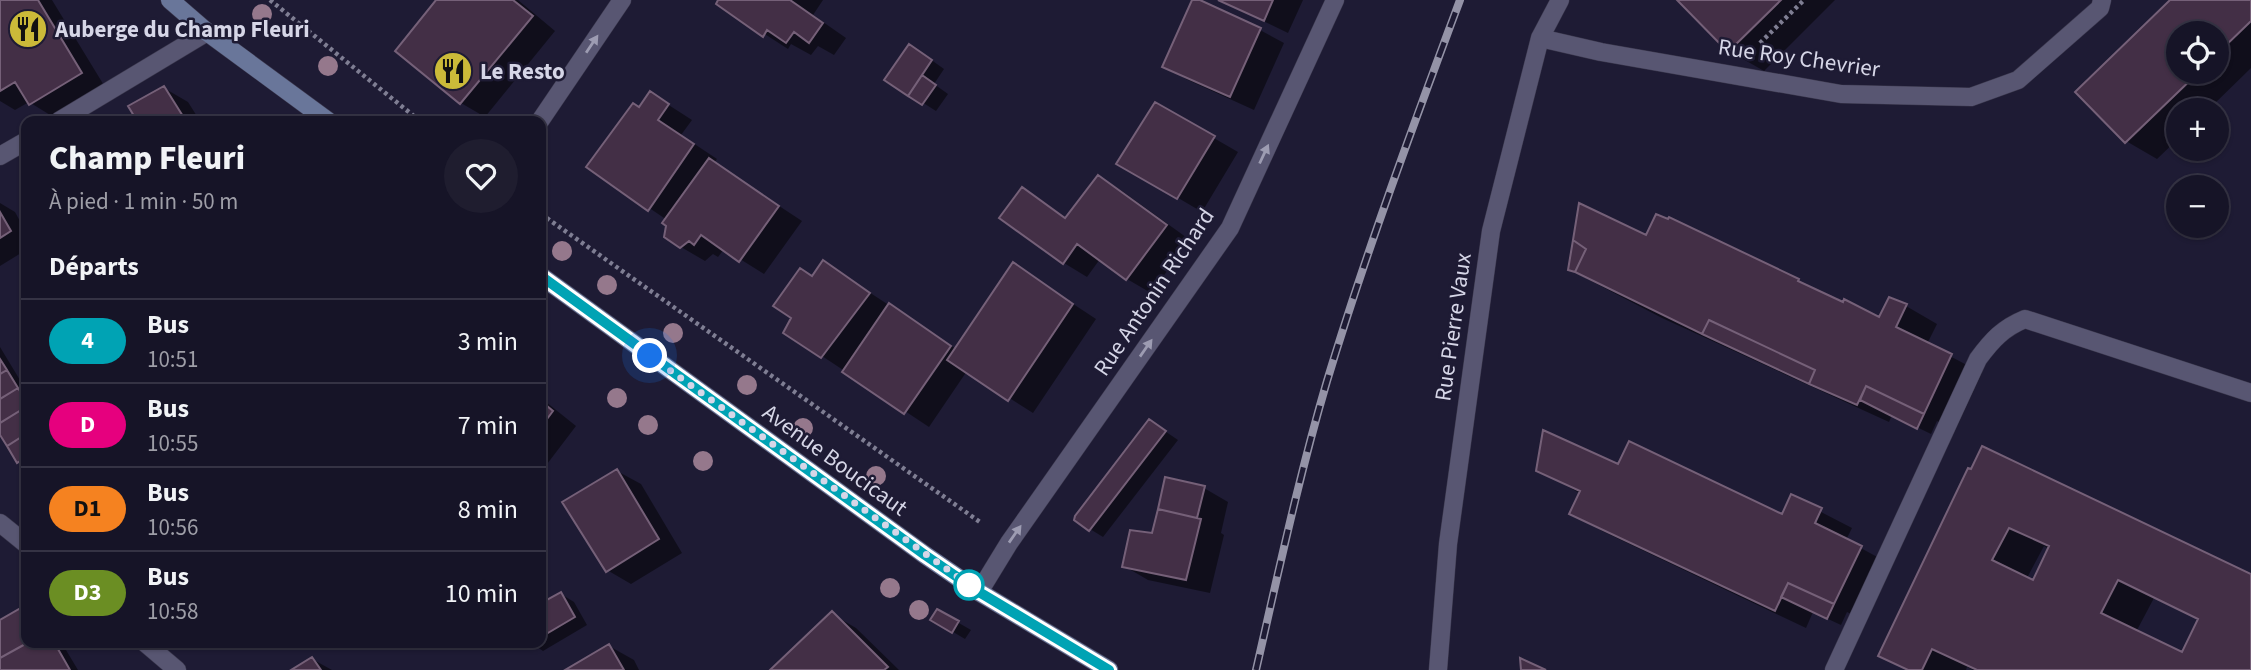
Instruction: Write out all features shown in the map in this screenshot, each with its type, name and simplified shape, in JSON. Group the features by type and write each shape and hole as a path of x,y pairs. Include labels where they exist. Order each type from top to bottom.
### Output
{"main road":[{"path":"170,0 207,32 321,116"},
{"name":"Avenue Boucicaut","path":"546,280 979,592 1109,670"}],"street":[{"path":"543,116 622,0"},
{"name":"Rue Antonin Richard","path":"979,592 1009,543 1230,228 1335,0"},
{"name":"Rue Pierre Vaux","path":"1438,670 1448,544 1491,231 1539,38 1560,0"},
{"name":"Rue Roy Chevrier","path":"1539,38 1601,52 1842,94 1971,97 2018,80 2100,8 2102,0"},
{"path":"67,116 207,32"},
{"path":"0,156 21,144"},
{"path":"1834,670 1978,359 2007,326 2025,319 2251,393"},
{"path":"0,523 21,540"},
{"path":"151,648 177,670"}],"path":[{"path":"270,0 413,116"},
{"path":"1746,78 1749,54 1804,0"},
{"name":"Avenue Boucicaut","path":"546,218 1009,543"}],"building":[{"name":"Auberge du Champ Fleuri","path":"0,0 38,0 82,73 29,105 15,82 0,91"},
{"name":"Le Resto","path":"436,0 513,0 533,16 460,104 395,51"},
{"path":"718,0 790,0 823,23 809,43 794,32 786,43 767,30 763,37 716,4"},
{"path":"1192,0 1200,0 1261,28 1230,97 1162,67"},
{"path":"1218,0 1273,0 1264,21"},
{"path":"1677,0 1781,0 1728,52"},
{"path":"2170,0 2251,0 2251,21 2229,42 2229,21 2166,21 2166,84 2186,84 2172,98 2166,98 2166,104 2125,143 2075,92"},
{"path":"909,44 932,60 908,96 884,80"},
{"path":"922,75 936,85 922,105 908,96"},
{"path":"164,86 183,116 134,116 128,106"},
{"path":"650,91 669,104 658,120 694,144 648,211 586,167 633,103 639,107"},
{"path":"1155,102 1215,136 1177,199 1116,164"},
{"path":"709,158 779,206 739,262 701,235 694,245 689,241 680,248 664,237 666,226 662,223"},
{"path":"1098,175 1167,225 1126,280 1077,244 1063,264 999,218 1022,187 1065,218"},
{"path":"1579,203 1646,235 1656,214 1668,219 1669,217 1799,279 1798,281 1843,302 1844,299 1879,317 1889,297 1907,304 1896,327 1952,354 1924,414 1866,386 1857,405 1809,384 1815,370 1709,320 1702,334 1575,272 1586,249 1573,240"},
{"path":"0,212 11,231 0,238"},
{"path":"1573,240 1586,249 1575,272 1568,270"},
{"path":"823,260 870,293 821,358 783,333 791,318 773,306 800,268 812,276"},
{"path":"1013,262 1073,304 1008,401 947,360"},
{"path":"889,303 951,346 904,414 842,372"},
{"path":"1709,320 1815,370 1809,384 1702,334"},
{"path":"0,359 7,370 0,374"},
{"path":"7,370 18,388 0,399 0,374"},
{"path":"1866,386 1924,414 1917,429 1860,400"},
{"path":"18,388 21,393 21,410 0,423 0,399"},
{"path":"546,405 553,411 546,420"},
{"path":"21,410 21,437 7,446 0,435 0,423"},
{"path":"1149,419 1166,431 1089,531 1074,520 1075,516"},
{"path":"1543,430 1618,464 1629,441 1782,514 1791,494 1822,508 1815,523 1862,546 1834,604 1788,583 1775,611 1569,514 1580,491 1536,471"},
{"path":"21,437 21,460 17,463 7,446"},
{"path":"1982,446 2251,574 2251,670 1977,670 1932,649 1922,670 1908,670 1878,656 1968,468 1971,469","holes":["2009,528 2049,546 2033,580 1992,560","2118,580 2198,619 2182,652 2101,613"]},
{"path":"617,469 659,539 606,572 562,502"},
{"path":"1165,477 1205,486 1197,518 1158,509"},
{"path":"1158,509 1201,519 1186,580 1122,567 1130,530 1152,533"},
{"path":"1788,583 1834,604 1827,619 1781,597"},
{"path":"561,592 575,617 546,634 546,600"},
{"path":"21,608 21,646 0,658 0,620"},
{"path":"937,609 959,621 952,633 930,620"},
{"path":"832,611 888,667 884,670 770,670"},
{"path":"609,644 624,670 565,670"},
{"path":"21,646 57,648 70,670 0,670 0,658"},
{"path":"312,657 321,670 291,670"},
{"path":"1520,658 1546,670 1521,670"}],"railway":[{"path":"1256,670 1298,489 1327,381 1374,237 1460,0"}],"bus line":[{"name":"4","path":"546,280 925,555 979,592 1109,670"}],"place":[{"name":"Auberge du Champ Fleuri","path":"28,29"},
{"name":"Le Resto","path":"453,71"}],"route":[{"path":"650,356 969,585"}]}
